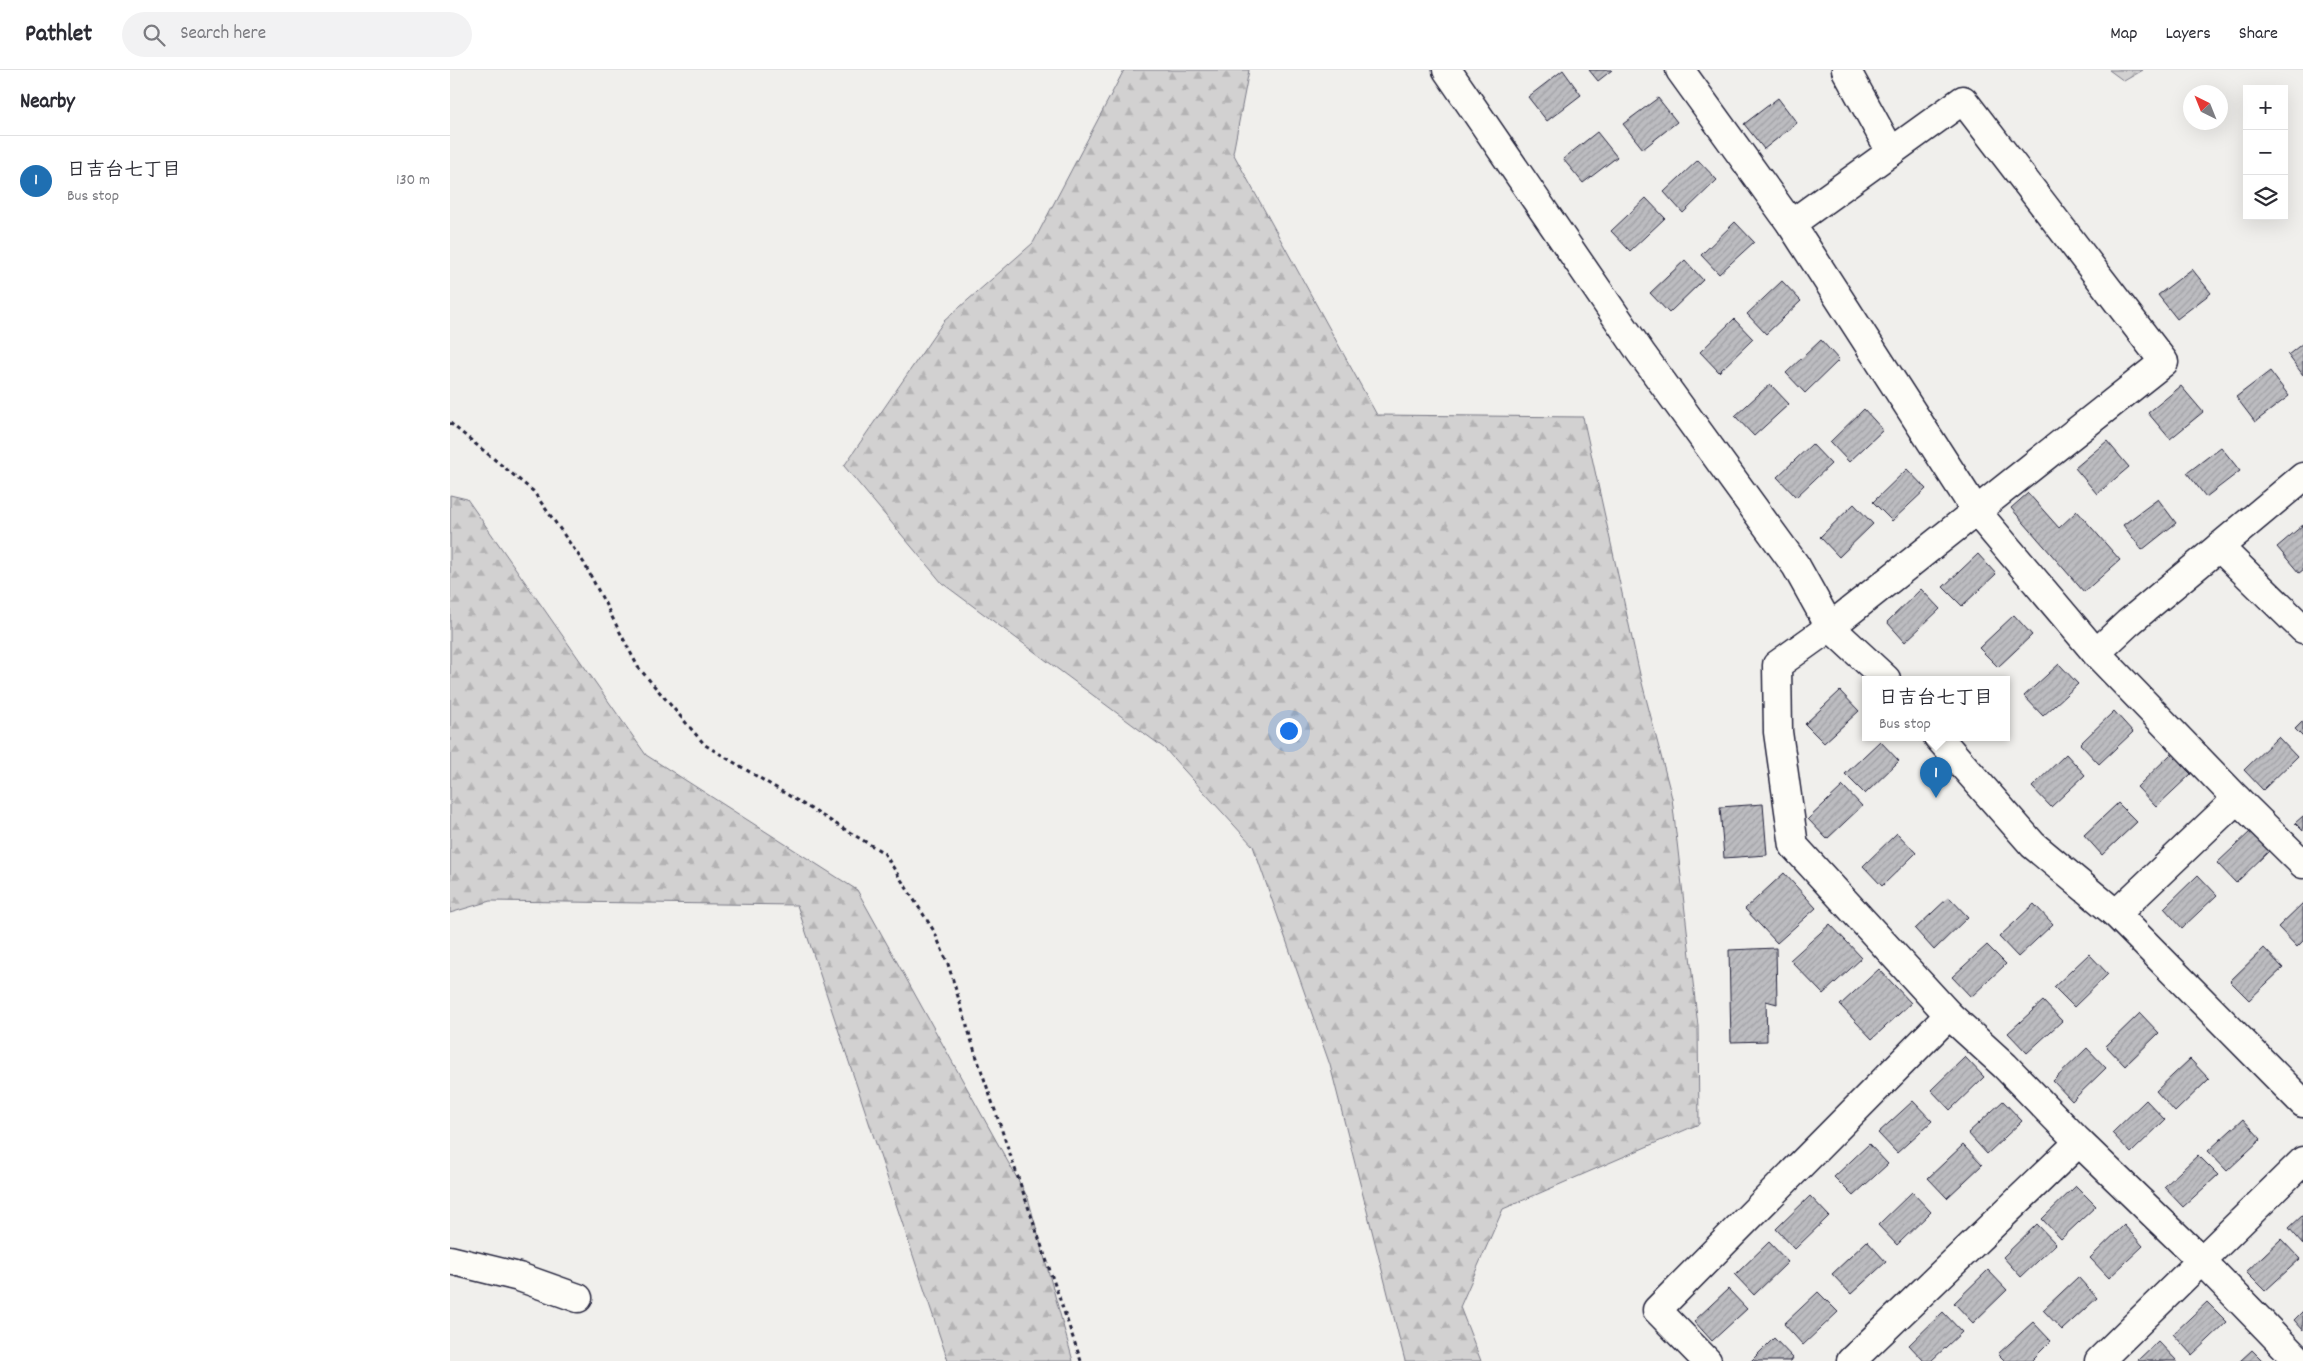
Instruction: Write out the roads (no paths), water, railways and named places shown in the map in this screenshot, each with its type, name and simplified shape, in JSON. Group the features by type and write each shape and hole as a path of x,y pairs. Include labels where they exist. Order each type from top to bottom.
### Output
{"street":[{"path":"1447,70 1641,353 1796,566 1830,628 1883,676"},
{"path":"1680,70 1791,224 1976,510 2096,653 2237,799 2303,864"},
{"path":"1846,70 1891,152"},
{"path":"1791,224 1963,100 2164,362 1830,628 1776,665 1778,732 1794,846 1949,1015 2006,1066 2079,1142 2201,1260 2299,1361"},
{"path":"2096,653 2128,623 2303,477"},
{"path":"2219,547 2303,629"},
{"path":"1942,741 2033,845 2116,914 2303,1103"},
{"path":"2116,914 2237,799"},
{"path":"1707,1361 1657,1310 1949,1015"},
{"path":"1851,1361 2079,1142"},
{"path":"2099,1361 2303,1161"},
{"path":"450,1260 519,1277 578,1298"}],"place":[{"name":"日吉台七丁目","path":"1936,798"}]}
